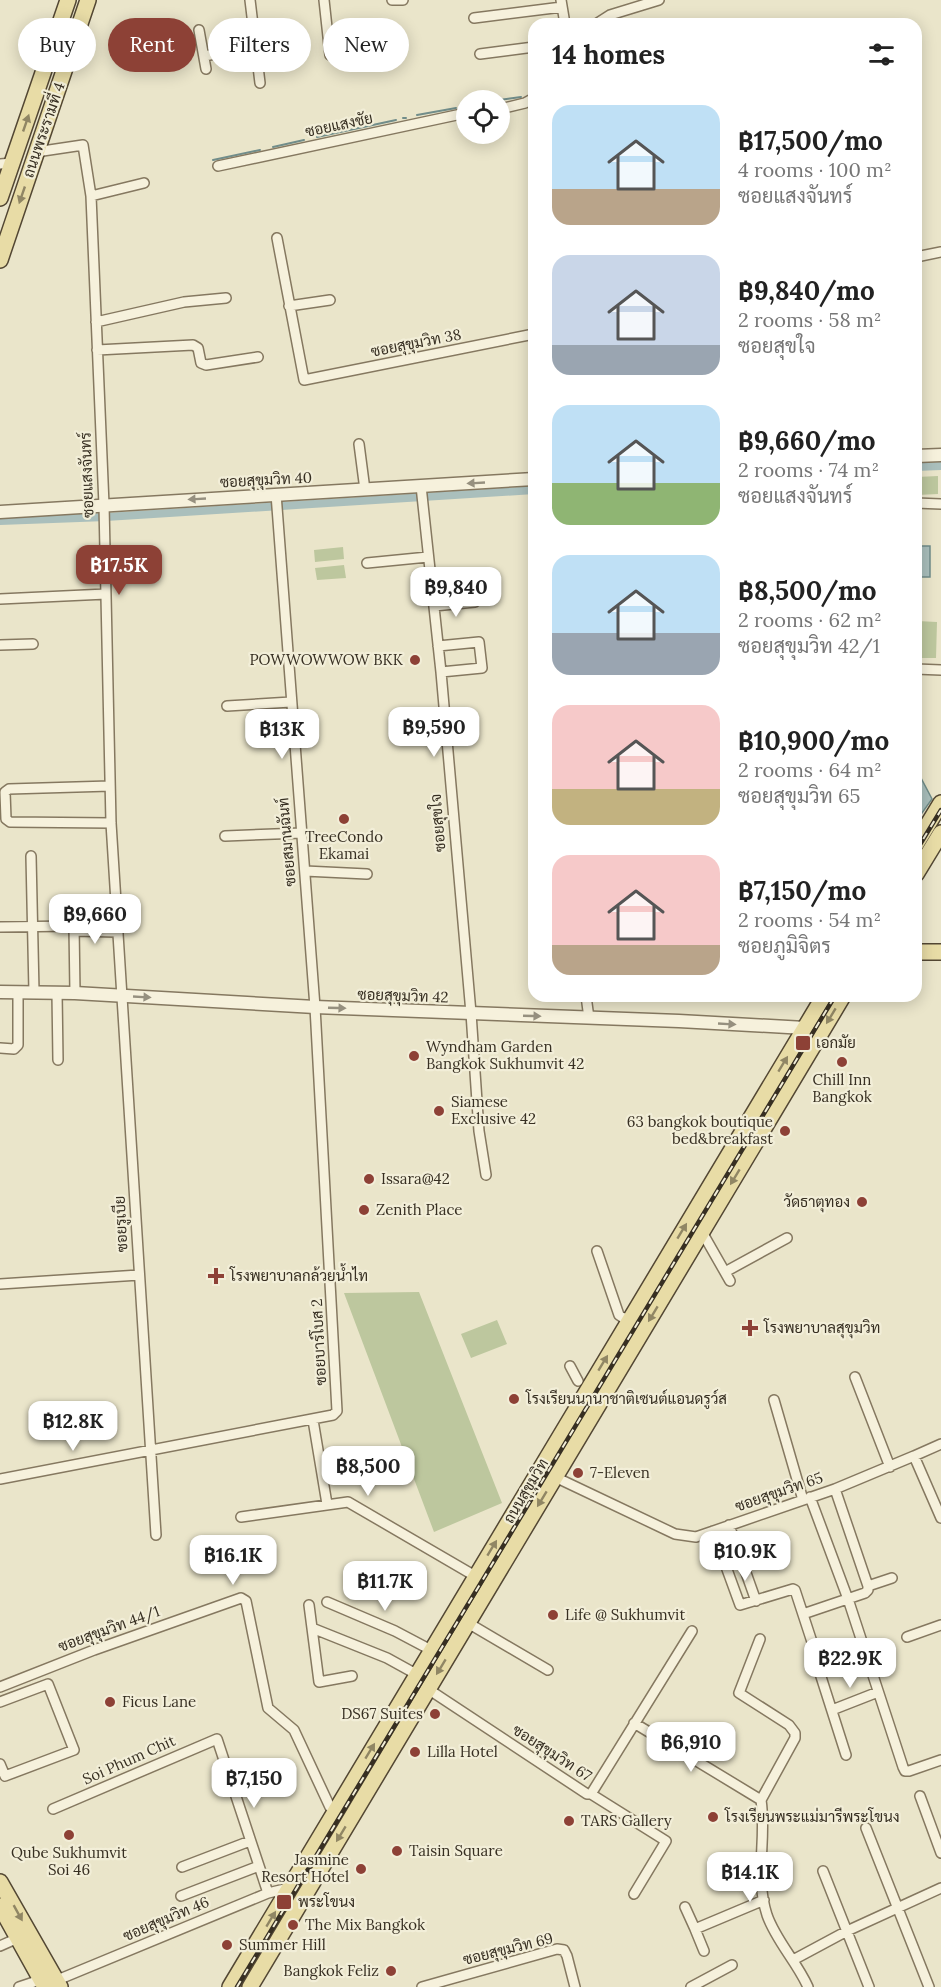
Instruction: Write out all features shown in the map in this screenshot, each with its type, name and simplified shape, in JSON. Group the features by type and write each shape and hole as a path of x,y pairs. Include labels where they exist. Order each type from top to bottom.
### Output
{"main road":[{"name":"ถนนพระรามที่ 4","path":"0,198 6,163 68,0"},
{"name":"ถนนพระรามที่ 4","path":"0,260 88,0"},
{"path":"6,163 36,152"},
{"path":"922,834 941,803"},
{"path":"922,864 941,833"},
{"path":"922,952 941,952"},
{"name":"ถนนสุขุมวิท","path":"230,1987 820,1002"},
{"name":"ถนนสุขุมวิท","path":"250,1987 839,1002"},
{"path":"805,1028 819,1036"},
{"path":"652,1281 667,1290"},
{"path":"416,1674 428,1689"},
{"path":"0,1882 50,1984"},
{"path":"0,1906 18,1938 50,1984"}],"street":[{"path":"250,0 252,18"},
{"path":"324,0 326,18"},
{"path":"392,0 403,0"},
{"path":"605,18 659,0"},
{"path":"474,18 562,3 564,18"},
{"path":"200,30 206,69"},
{"path":"480,54 528,49"},
{"path":"204,56 208,55"},
{"path":"259,72 260,83"},
{"path":"510,107 528,101"},
{"name":"ซอยแสงชัย","path":"218,166 456,115"},
{"name":"ซอยแสงจันทร์","path":"36,152 83,145 91,196 104,505 111,823 121,996"},
{"path":"91,196 144,183"},
{"path":"277,238 289,306 330,300"},
{"path":"922,256 941,252"},
{"path":"96,322 184,302 226,298"},
{"name":"ซอยสุขุมวิท 38","path":"289,306 304,380 528,335"},
{"path":"97,350 193,345 197,346 201,363 206,365 258,357"},
{"path":"359,444 365,490"},
{"path":"922,456 941,455"},
{"name":"ซอยสุขุมวิท 40","path":"0,512 365,490 422,493 528,480"},
{"name":"ซอยสุขใจ","path":"422,493 441,672 479,1131 486,1175"},
{"name":"ซอยสมานฉันท์","path":"276,497 315,1007"},
{"path":"922,503 941,504"},
{"path":"367,563 428,557"},
{"path":"0,599 106,594"},
{"path":"434,606 475,602"},
{"path":"438,646 479,642 482,668 441,672"},
{"path":"0,645 33,644"},
{"path":"922,669 941,670"},
{"path":"227,706 291,702"},
{"path":"110,786 9,789 5,792 6,819 10,822 111,823"},
{"path":"225,836 302,833"},
{"path":"31,856 34,992"},
{"path":"305,872 367,874"},
{"path":"0,927 74,926 75,993"},
{"path":"75,931 117,932"},
{"name":"ซอยสุขุมวิท 42","path":"0,992 75,993 315,1007 805,1028"},
{"path":"0,1048 14,1049 18,1045 18,992"},
{"path":"57,993 58,1060"},
{"name":"ซอยรูเบีย","path":"121,996 156,1535"},
{"path":"587,1002 589,1018"},
{"name":"ซอยบาร์โบส 2","path":"0,1479 333,1416 337,1411 315,1007"},
{"path":"702,1232 730,1281"},
{"path":"725,1272 787,1238"},
{"path":"597,1251 619,1316 628,1321"},
{"path":"0,1284 139,1275"},
{"path":"570,1366 578,1381"},
{"path":"855,1377 890,1467"},
{"path":"774,1400 806,1498 848,1599 905,1771 941,1760"},
{"path":"313,1420 327,1504"},
{"name":"ซอยสุขุมวิท 65","path":"555,1477 675,1534 696,1537 835,1489 941,1444"},
{"path":"914,1456 941,1518"},
{"path":"803,1614 865,1593 868,1586 835,1489"},
{"path":"241,1517 327,1504 352,1503 476,1576"},
{"path":"729,1525 756,1601"},
{"path":"713,1531 738,1603 742,1605 795,1590 813,1645"},
{"path":"868,1586 892,1578"},
{"name":"ซอยสุขุมวิท 44/1","path":"0,1687 94,1650 241,1598 246,1601 268,1708 294,1730 330,1807 335,1810"},
{"path":"327,1602 395,1631 431,1650"},
{"path":"309,1605 319,1682 352,1676"},
{"path":"468,1623 548,1670"},
{"path":"907,1637 941,1625"},
{"path":"312,1628 387,1658 416,1674"},
{"name":"ซอยสุขุมวิท 67","path":"428,1689 587,1794 591,1794 692,1631"},
{"path":"760,1639 739,1691 743,1697 795,1730 789,1758 761,1800 764,1820 760,1875 764,1900 774,1932 793,1960 805,1986"},
{"path":"816,1661 846,1755"},
{"path":"0,1702 48,1684 74,1750 5,1776 0,1764"},
{"path":"832,1710 878,1692"},
{"path":"634,1723 761,1800"},
{"name":"Soi Phum Chit","path":"53,1809 218,1739 250,1841"},
{"path":"591,1794 666,1841 634,1894"},
{"path":"920,1796 941,1853"},
{"path":"866,1827 929,1987"},
{"path":"182,1867 250,1841 268,1893"},
{"path":"181,1896 259,1866"},
{"path":"823,1871 869,1987"},
{"name":"ซอยสุขุมวิท 46","path":"19,1987 50,1984 268,1893 289,1888"},
{"path":"793,1960 896,1907 941,1888"},
{"path":"695,1929 764,1900"},
{"path":"685,1907 704,1952"},
{"path":"0,1946 18,1938"},
{"name":"ซอยสุขุมวิท 69","path":"422,1987 449,1983 557,1949 564,1950 567,1956 575,1987"},
{"path":"691,1987 732,1965"}],"green space":[{"path":"938,476 938,494 922,495 922,477"},
{"path":"343,547 344,559 315,562 314,550"},
{"path":"344,565 346,578 317,580 315,568"},
{"path":"922,621 937,622 936,658 922,658"},
{"path":"419,1292 502,1503 434,1532 344,1293"},
{"path":"497,1320 507,1344 471,1358 461,1334"}],"shaded area":[{"path":"922,546 930,546 930,577 922,577"},
{"path":"922,780 932,799 922,813"}],"waterway":[{"path":"510,98 521,97"},
{"path":"417,115 456,108"},
{"path":"317,137 396,120"},
{"path":"273,147 304,140"},
{"path":"213,160 260,150"},
{"path":"922,467 941,466"},
{"path":"0,521 106,517 528,490"}],"railway":[{"path":"922,841 941,810"},
{"path":"237,1987 831,1002"}],"place":[{"name":"POWWOWWOW BKK","path":"415,660"},
{"name":"TreeCondo Ekamai","path":"344,819"},
{"name":"เอกมัย","path":"803,1043"},
{"name":"Wyndham Garden Bangkok Sukhumvit 42","path":"414,1056"},
{"name":"Chill Inn Bangkok","path":"842,1062"},
{"name":"Siamese Exclusive 42","path":"439,1111"},
{"name":"63 bangkok boutique bed&breakfast","path":"785,1131"},
{"name":"Issara@42","path":"369,1179"},
{"name":"วัดธาตุทอง","path":"862,1202"},
{"name":"Zenith Place","path":"364,1210"},
{"name":"โรงพยาบาลกล้วยน้ำไท","path":"216,1276"},
{"name":"โรงพยาบาลสุขุมวิท","path":"750,1328"},
{"name":"โรงเรียนนานาชาติเซนต์แอนดรูว์ส","path":"514,1399"},
{"name":"7-Eleven","path":"578,1473"},
{"name":"Life @ Sukhumvit","path":"553,1615"},
{"name":"Ficus Lane","path":"110,1702"},
{"name":"DS67 Suites","path":"435,1714"},
{"name":"Lilla Hotel","path":"415,1752"},
{"name":"โรงเรียนพระแม่มารีพระโขนง","path":"713,1817"},
{"name":"TARS Gallery","path":"569,1821"},
{"name":"Qube Sukhumvit Soi 46","path":"69,1835"},
{"name":"Taisin Square","path":"397,1851"},
{"name":"Jasmine Resort Hotel","path":"361,1869"},
{"name":"พระโขนง","path":"284,1902"},
{"name":"The Mix Bangkok","path":"293,1925"},
{"name":"Summer Hill","path":"227,1945"},
{"name":"Bangkok Feliz","path":"391,1971"}]}
